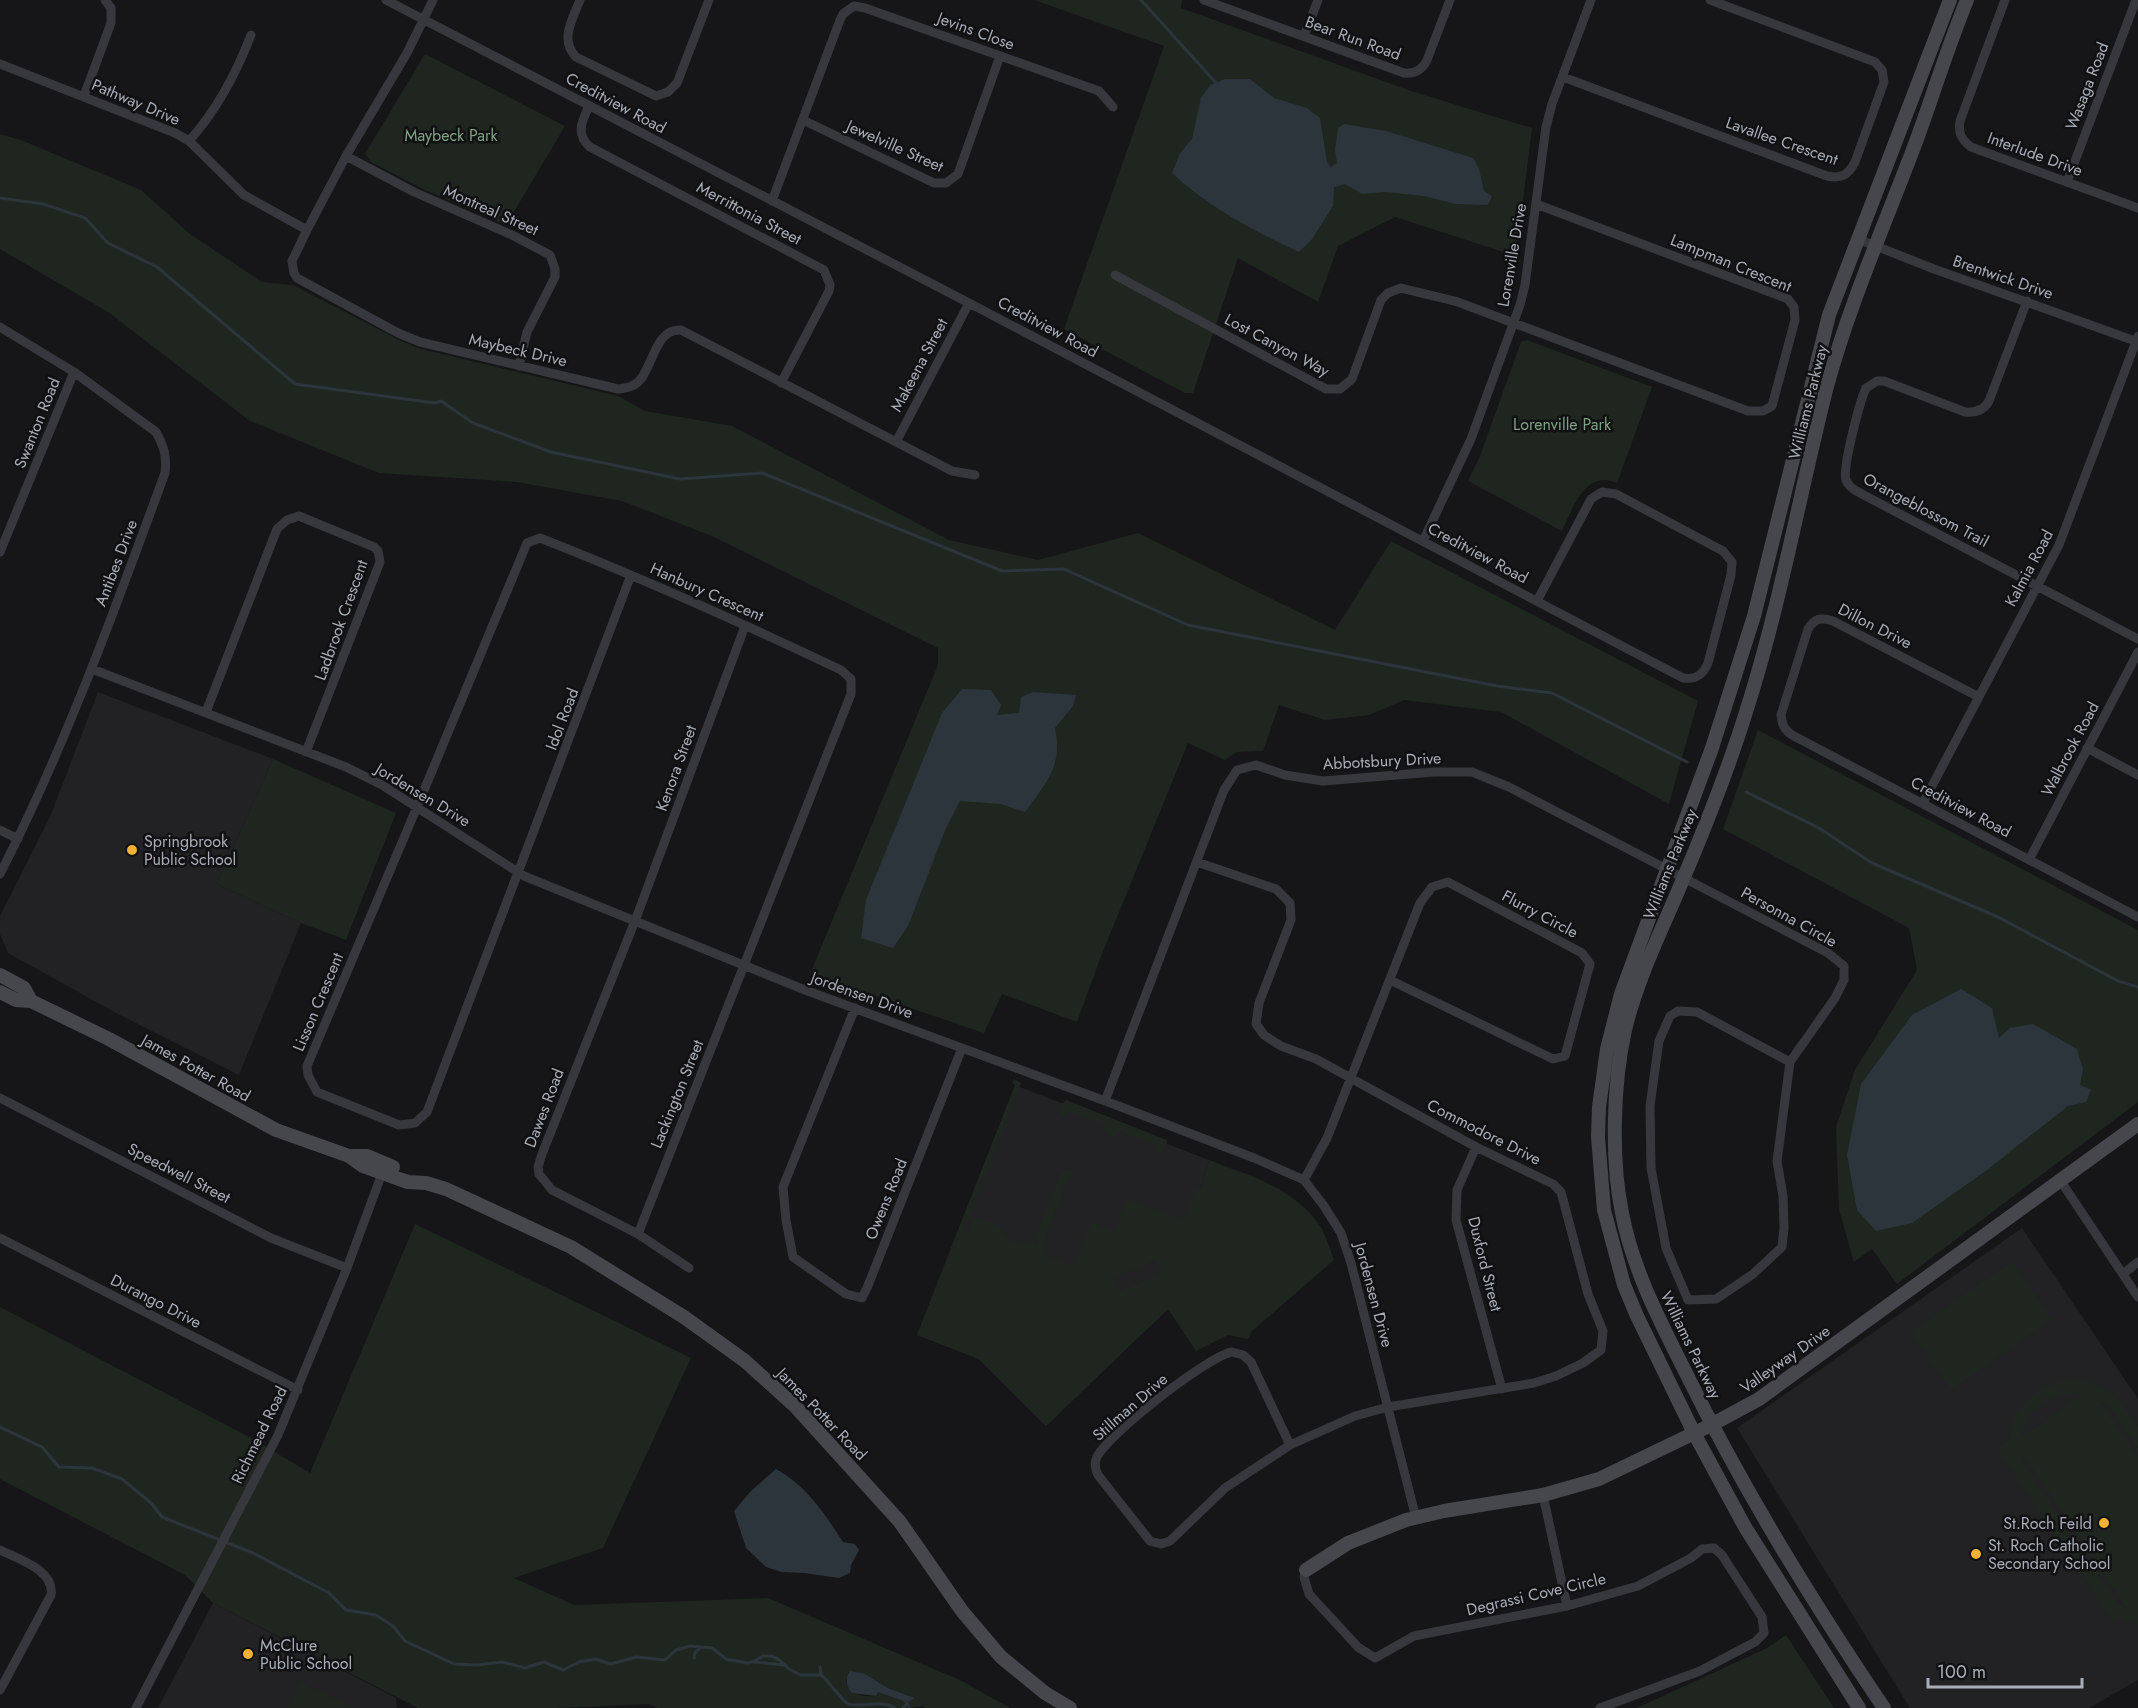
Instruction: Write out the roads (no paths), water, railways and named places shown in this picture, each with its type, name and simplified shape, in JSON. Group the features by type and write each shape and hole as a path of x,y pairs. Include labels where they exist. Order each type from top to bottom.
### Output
{"main road":[{"name":"Williams Parkway","path":"1859,1708 1744,1527 1694,1433 1637,1316 1624,1285 1604,1210 1598,1137 1599,1107 1610,1038 1621,994 1712,748 1748,638 1829,315 1950,0"},
{"name":"Williams Parkway","path":"1884,1708 1794,1571 1741,1481 1654,1307 1637,1268 1622,1214 1615,1157 1616,1113 1625,1033 1634,998 1684,877 1749,704 1771,629 1826,391 1842,334 1967,0"},
{"name":"James Potter Road","path":"0,975 24,988 31,1001"},
{"name":"James Potter Road","path":"0,992 16,1000 31,1001 109,1039 276,1130 349,1156 363,1166 383,1168 408,1182 426,1183 446,1189 571,1247 684,1317 745,1361 795,1406 900,1522 962,1611 1001,1657 1045,1694 1070,1708"},
{"name":"Valleyway Drive","path":"1306,1570 1348,1543 1416,1518 1444,1511 1543,1495 1599,1479 1712,1425 1759,1399 2138,1124"}],"street":[{"path":"84,96 111,23 111,8 105,0"},
{"name":"Creditview Road","path":"386,0 1683,678 1695,678 1703,673 1708,663 1731,575 1732,562 1723,551 1616,494 1602,492 1591,499 1537,601"},
{"name":"Maybeck Drive","path":"433,0 407,53 346,156 292,261 294,273 302,282 420,342 618,389 627,388 640,380 663,337 668,332 681,330 952,471 975,475"},
{"path":"580,0 567,36 572,53 656,96 669,92 677,83 709,0"},
{"name":"Bear Run Road","path":"1204,0 1404,74 1412,74 1424,67 1450,0"},
{"path":"1304,36 1318,0"},
{"name":"Lorenville Drive","path":"1423,541 1471,439 1514,323 1525,285 1546,127 1591,0"},
{"name":"Lavallee Crescent","path":"1563,77 1827,176 1836,178 1849,172 1855,162 1884,82 1882,70 1878,64 1710,0"},
{"name":"Interlude Drive","path":"2005,0 1960,121 1962,140 1971,147 2138,208"},
{"name":"Wasaga Road","path":"2067,182 2136,0"},
{"name":"Jevins Close","path":"772,201 840,20 843,14 854,6 866,8 1099,91 1113,107"},
{"path":"189,141 217,107 251,35"},
{"name":"Jewelville Street","path":"803,120 934,183 946,183 958,174 1000,56"},
{"name":"Pathway Drive","path":"0,64 158,125 189,141 244,195 307,230"},
{"name":"Merrittonia Street","path":"589,106 580,128 583,139 590,147 824,270 830,285 829,291 781,383"},
{"name":"Montreal Street","path":"346,156 414,192 512,235 550,255 555,277 527,332 519,366"},
{"name":"Lampman Crescent","path":"1514,323 1748,411 1756,412 1772,406 1795,320 1796,313 1792,302 1783,296 1536,204"},
{"name":"Brentwick Drive","path":"1858,239 1934,269 2137,340"},
{"name":"Lost Canyon Way","path":"1115,275 1326,389 1334,390 1347,385 1352,379 1382,300 1388,292 1407,289 1455,301 1514,323"},
{"name":"Orangeblossom Trail","path":"2027,301 1989,401 1984,407 1974,412 1965,411 1891,383 1877,381 1866,388 1863,394 1845,471 1848,484 1860,493 2036,585"},
{"name":"Makeena Street","path":"896,442 969,303"},
{"name":"Antibes Drive","path":"0,327 74,372 156,432 163,445 166,459 165,473 92,669 30,815 0,874"},
{"name":"Kalmia Road","path":"1923,803 2066,528 2137,340"},
{"name":"Swanton Road","path":"0,552 74,372"},
{"name":"Ladbrook Crescent","path":"206,712 277,529 286,520 299,516 374,547 380,556 306,752"},
{"name":"Hanbury Crescent","path":"417,807 526,543 540,538 632,575 841,670 851,679 852,686 745,966"},
{"name":"Idol Road","path":"520,873 632,575"},
{"path":"2036,585 2138,639"},
{"name":"Dillon Drive","path":"1781,715 1808,629 1820,618 1833,621 1979,697"},
{"name":"Kenora Street","path":"635,921 746,626"},
{"name":"Walbrook Road","path":"2029,860 2138,652"},
{"name":"Jordensen Drive","path":"92,669 355,772 417,807 520,873 745,966 1254,1158 1304,1180 1341,1233 1354,1273 1416,1518"},
{"name":"Creditview Road","path":"1781,715 1784,727 1792,735 2138,917"},
{"path":"2087,748 2138,775"},
{"name":"Abbotsbury Drive","path":"1105,1101 1224,790 1237,770 1256,765 1285,775 1323,781 1434,772 1472,772 1509,787 1684,877"},
{"name":"Lisson Crescent","path":"417,807 307,1066 311,1084 317,1092 399,1125 407,1125 422,1119 427,1113 520,873"},
{"path":"0,830 18,839"},
{"name":"Commodore Drive","path":"1197,862 1276,889 1290,903 1291,920 1259,1003 1256,1024 1264,1035 1281,1046 1316,1059 1476,1147 1553,1184 1561,1192 1588,1294 1603,1331 1600,1350 1583,1363 1556,1376 1534,1383 1388,1407"},
{"name":"Personna Circle","path":"1684,877 1828,953 1844,966 1844,980 1835,998 1791,1062 1777,1161 1783,1196 1782,1247 1753,1274 1716,1299 1688,1300 1666,1248 1651,1168 1650,1106 1659,1041 1662,1034 1670,1016 1678,1011 1697,1012 1791,1062"},
{"name":"Flurry Circle","path":"1304,1180 1327,1138 1420,903 1432,886 1448,882 1582,953 1590,964 1566,1056 1553,1059 1390,980"},
{"name":"Dawes Road","path":"635,921 542,1154 538,1167 539,1174 552,1190 638,1234 689,1268"},
{"name":"Lackington Street","path":"638,1234 745,966"},
{"name":"Owens Road","path":"855,1008 783,1187 793,1257 804,1267 846,1294 862,1298 962,1048"},
{"name":"Speedwell Street","path":"0,1098 271,1238 347,1268"},
{"name":"Duxford Street","path":"1476,1147 1457,1190 1456,1220 1502,1389"},
{"name":"Richmead Road","path":"136,1708 278,1435 347,1268 383,1168"},
{"path":"2060,1180 2138,1297"},
{"name":"Durango Drive","path":"0,1238 298,1390"},
{"path":"2122,1274 2138,1262"},
{"name":"Stillman Drive","path":"1290,1445 1251,1362 1243,1355 1232,1352 1201,1369 1146,1408 1101,1450 1095,1466 1098,1475 1145,1537 1153,1542 1164,1543 1174,1538 1225,1488 1290,1445 1355,1416 1388,1407"},
{"path":"1543,1495 1567,1606"},
{"name":"Degrassi Cove Circle","path":"1306,1570 1304,1577 1309,1594 1358,1647 1375,1658 1414,1636 1567,1606 1638,1586 1691,1558 1702,1549 1714,1548 1722,1555 1762,1617 1764,1633 1755,1642 1701,1671 1600,1708"},
{"path":"0,1550 44,1573 52,1589 51,1595 0,1690"}],"waterway":[{"path":"1141,0 1217,84"},
{"path":"0,198 43,204 85,218 108,243 157,267 295,384 435,403 441,401 473,423 551,452 680,479 762,473 1002,571 1064,569 1188,625 1497,686 1552,693 1687,762"},
{"path":"1746,792 1819,828 1872,863 1998,917 2118,981 2138,987"},
{"path":"0,1427 42,1447 59,1467 92,1468 122,1479 151,1503 162,1517 253,1553 329,1593 346,1610 376,1615 393,1626 405,1641 454,1664 478,1665 502,1662 525,1668 544,1662 563,1670 579,1662 595,1659 611,1664 636,1657 665,1660 676,1650 690,1646 712,1648 726,1659 747,1663 763,1656 771,1656 801,1675 821,1675 848,1704 884,1704 895,1708"},
{"path":"694,1658 700,1648"},
{"path":"754,1662 785,1665"},
{"path":"820,1667 821,1675"},
{"path":"903,1708 906,1705"}],"place":[{"name":"Springbrook Public School","path":"132,850"},
{"name":"St.Roch Feild","path":"2104,1523"},
{"name":"St. Roch Catholic Secondary School","path":"1976,1554"},
{"name":"McClure Public School","path":"248,1654"}],"park label":[{"name":"Maybeck Park","path":"451,135"},
{"name":"Lorenville Park","path":"1562,424"}]}
